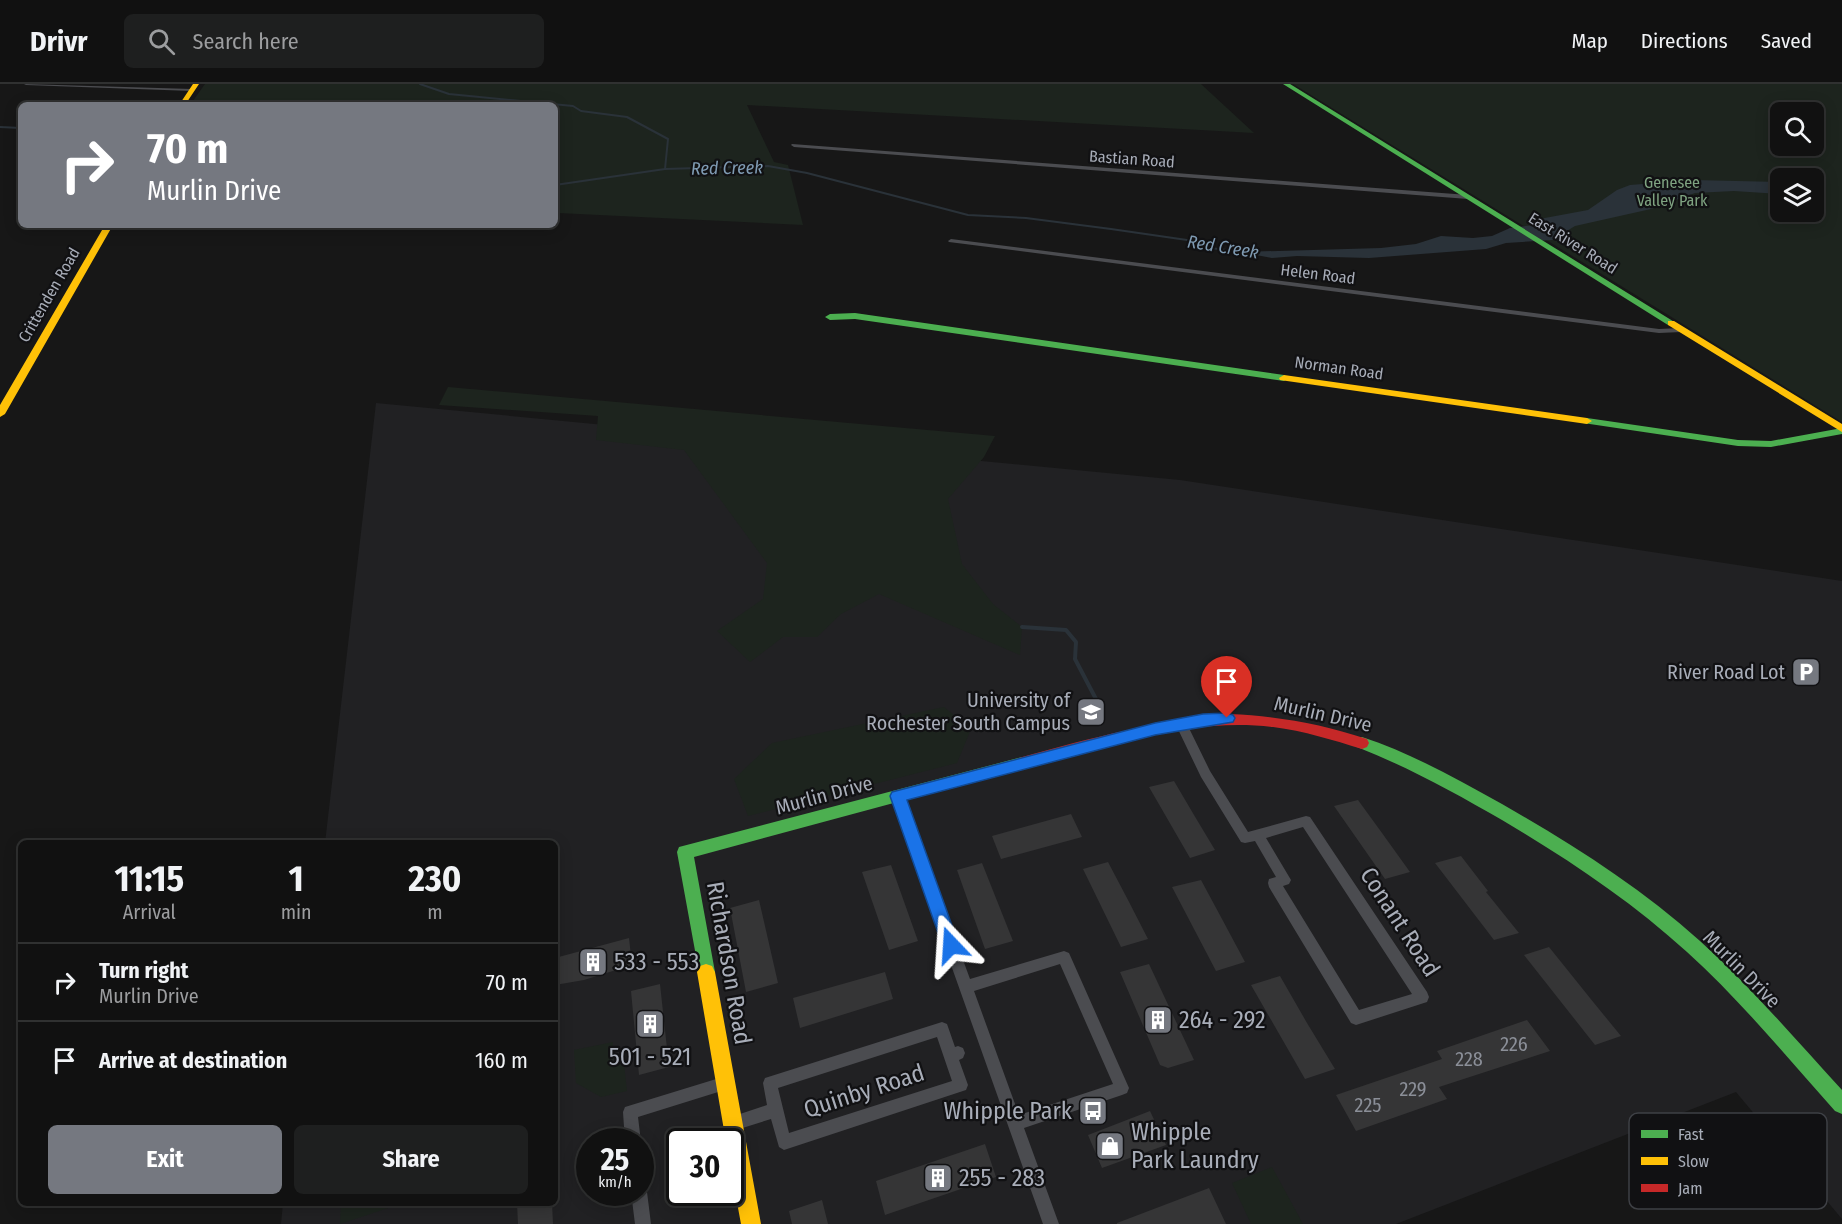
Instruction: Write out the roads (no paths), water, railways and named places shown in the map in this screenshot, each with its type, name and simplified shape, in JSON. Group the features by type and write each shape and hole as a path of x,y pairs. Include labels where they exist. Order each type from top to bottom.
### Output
{"street":[{"path":"26,84 194,87"},
{"name":"East River Road","path":"1286,84 1842,430"},
{"path":"184,102 194,87"},
{"name":"Bastian Road","path":"794,145 1468,198"},
{"name":"Crittenden Road","path":"0,413 107,228"},
{"name":"Helen Road","path":"951,241 1647,329 1681,330"},
{"name":"Norman Road","path":"830,317 855,316 1738,443 1771,444 1842,430"},
{"name":"Murlin Drive","path":"685,852 1181,723 1211,719 1250,718 1320,730 1373,746 1442,777 1594,867 1664,921 1733,985 1842,1104"},
{"path":"1181,723 1205,774 1245,838 1258,835"},
{"path":"897,796 1051,1224"},
{"name":"Conant Road","path":"1306,821 1422,997 1356,1018 1274,883 1285,880 1258,835 1306,821"},
{"name":"Richardson Road","path":"685,852 751,1224"},
{"path":"966,987 1064,957 1122,1088 1015,1124"},
{"name":"Quinby Road","path":"942,1029 954,1054 961,1085 784,1142 776,1110 770,1083 942,1029"},
{"path":"632,1128 630,1112 726,1083"},
{"name":"Quinby Road","path":"733,1123 776,1110"},
{"path":"641,1206 643,1224"}],"waterway":[{"name":"Red Creek","path":"420,84 449,94 532,102"},
{"name":"Red Creek","path":"558,105 573,106 581,111 627,117 668,139 665,169"},
{"name":"Red Creek","path":"0,127 18,128"},
{"name":"Red Creek","path":"665,169 768,166 807,173 968,215 1026,218 1111,229 1187,240 1210,248 1243,252"},
{"name":"Red Creek","path":"558,185 665,169"},
{"path":"1022,627 1066,630 1076,642 1075,659 1097,701"}],"place":[{"name":"River Road Lot","path":"1806,672"},
{"name":"University of Rochester South Campus","path":"1091,712"},
{"name":"533 - 553","path":"593,962"},
{"name":"264 - 292","path":"1158,1020"},
{"name":"501 - 521","path":"650,1024"},
{"name":"Whipple Park","path":"1093,1111"},
{"name":"Whipple Park Laundry","path":"1110,1146"},
{"name":"255 - 283","path":"938,1178"}],"park label":[{"name":"Genesee Valley Park","path":"1672,191"}]}
